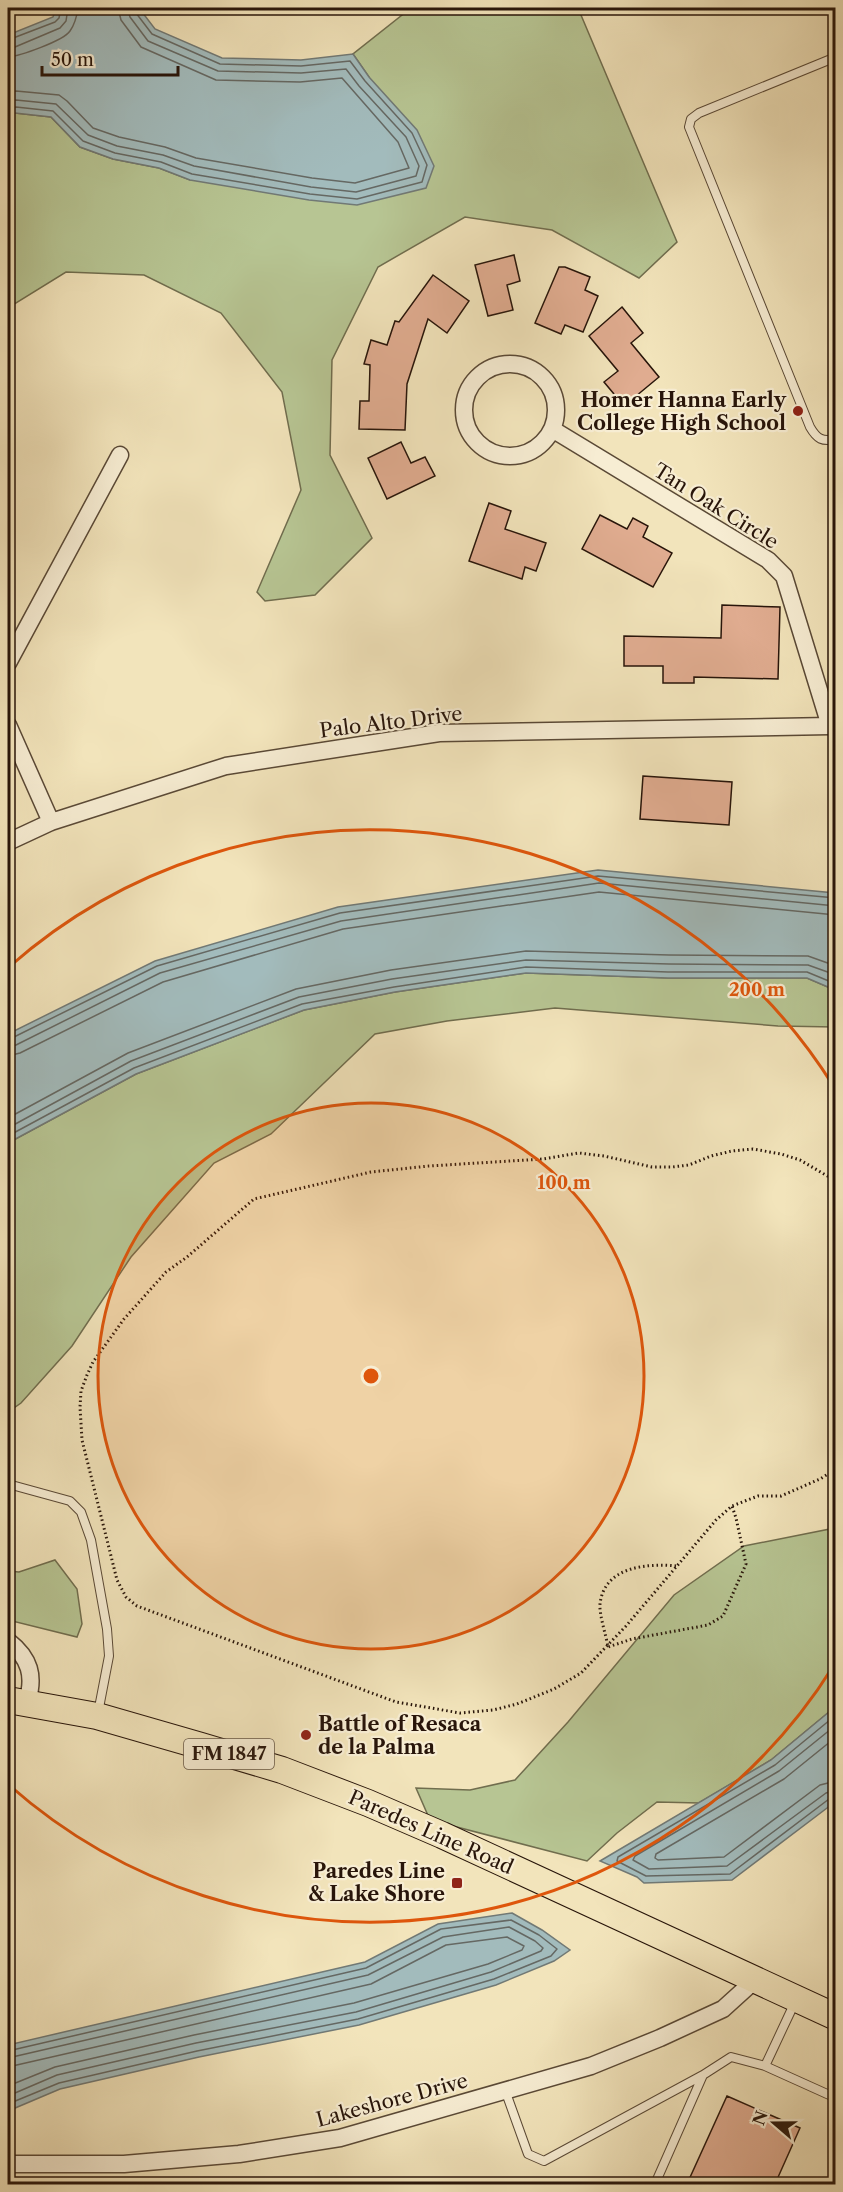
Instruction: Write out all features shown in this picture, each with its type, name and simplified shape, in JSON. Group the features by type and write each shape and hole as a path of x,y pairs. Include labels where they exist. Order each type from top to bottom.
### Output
{"main road":[{"name":"Paredes Line Road","path":"17,1701 97,1716 282,1770 368,1803 442,1834 836,2017"}],"street":[{"path":"515,364 529,368 541,376 550,387 555,401 556,415 552,429 543,443 530,452 515,457 499,456 484,449 473,438 466,423 464,408 468,392 487,370 501,365 515,364"},
{"name":"Tan Oak Circle","path":"552,429 768,560 784,576 830,726"},
{"path":"8,663 120,455"},
{"path":"8,725 51,822"},
{"name":"Palo Alto Drive","path":"8,842 51,822 226,766 439,733 830,726"},
{"path":"8,1641 27,1660 32,1685 17,1701"},
{"name":"Lakeshore Drive","path":"12,2164 124,2164 239,2154 340,2138 455,2107 505,2090 591,2066 723,2009 756,1980"}],"lane":[{"path":"836,57 699,113 691,119 689,127 810,427 816,437 824,441 836,439"},
{"path":"8,1484 70,1501 81,1512 91,1540 107,1629 109,1656 97,1716"},
{"path":"765,2066 796,1999"},
{"path":"505,2090 528,2154 544,2161 703,2075 731,2057 765,2066 836,2098"},
{"path":"655,2184 703,2075"}],"path":[{"path":"836,1181 800,1160 753,1149 732,1151 689,1165 672,1167 652,1167 579,1153 543,1160 429,1166 371,1172 254,1199 187,1257 166,1272 124,1319 93,1362 81,1391 80,1407 82,1440 117,1580 126,1597 137,1606 396,1702 460,1713 493,1710 517,1704 554,1689 581,1673 608,1647 716,1520 732,1506 758,1496 781,1496 819,1479 836,1468"},
{"path":"608,1647 632,1639 708,1625 723,1616 746,1564 732,1506"},
{"path":"608,1647 600,1603 604,1590 617,1574 629,1569 658,1565 677,1567"}],"green space":[{"path":"411,8 578,8 677,242 639,278 552,230 465,217 378,267 332,360 330,455 372,538 315,595 265,601 257,592 301,490 282,392 221,313 144,275 66,272 8,308 8,117 15,113 51,117 80,147 113,159 159,168 190,180 369,77 353,54"},
{"path":"526,973 668,978 807,978 835,990 835,1027 778,1026 555,1008 447,1021 375,1034 271,1134 214,1163 131,1257 72,1346 21,1403 8,1412 8,1143 136,1074 304,1010 395,992"},
{"path":"835,1528 835,1707 771,1760 699,1803 657,1802 617,1833 587,1861 430,1820 416,1788 470,1790 515,1780 568,1722 674,1595 744,1546"},
{"path":"55,1560 77,1589 82,1624 77,1637 8,1620 8,1571 19,1572"}],"water":[{"path":"56,8 139,8 155,29 222,58 301,60 353,54 369,77 417,130 434,166 426,188 357,205 309,200 190,180 159,168 113,159 80,147 51,117 15,113 8,117 8,35 53,17"},
{"path":"598,870 835,893 835,990 807,978 668,978 526,973 395,992 304,1010 136,1074 8,1143 8,1034 155,961 338,907"},
{"path":"835,1707 835,1802 732,1880 644,1883 637,1877 600,1861 771,1760"},
{"path":"512,1913 542,1930 570,1950 554,1961 496,1985 359,2025 199,2057 60,2089 8,2111 8,2045 365,1962 438,1924"}],"building":[{"path":"514,255 520,281 507,285 513,310 488,316 475,265"},
{"path":"559,267 565,267 590,277 585,290 598,296 583,332 565,325 561,334 535,323"},
{"path":"433,275 469,301 447,333 428,319 407,384 405,430 359,429 360,401 369,401 370,365 364,364 371,340 387,345 395,321 399,322"},
{"path":"622,307 643,333 631,343 659,377 624,406 604,382 618,371 589,336"},
{"path":"401,442 411,463 425,457 435,476 387,499 368,458"},
{"path":"489,503 511,511 505,529 546,543 536,571 525,567 522,579 469,561"},
{"path":"600,515 627,529 633,518 648,526 643,537 672,553 653,587 582,549"},
{"path":"722,605 780,607 778,679 694,677 694,683 663,683 663,666 624,666 624,636 721,638"},
{"path":"643,776 732,782 729,825 640,819"},
{"path":"727,2096 800,2128 775,2184 687,2184"}],"place":[{"name":"Homer Hanna Early College High School","path":"798,411"},
{"name":"Battle of Resaca de la Palma","path":"306,1735"},
{"name":"Paredes Line & Lake Shore","path":"457,1883"}]}
